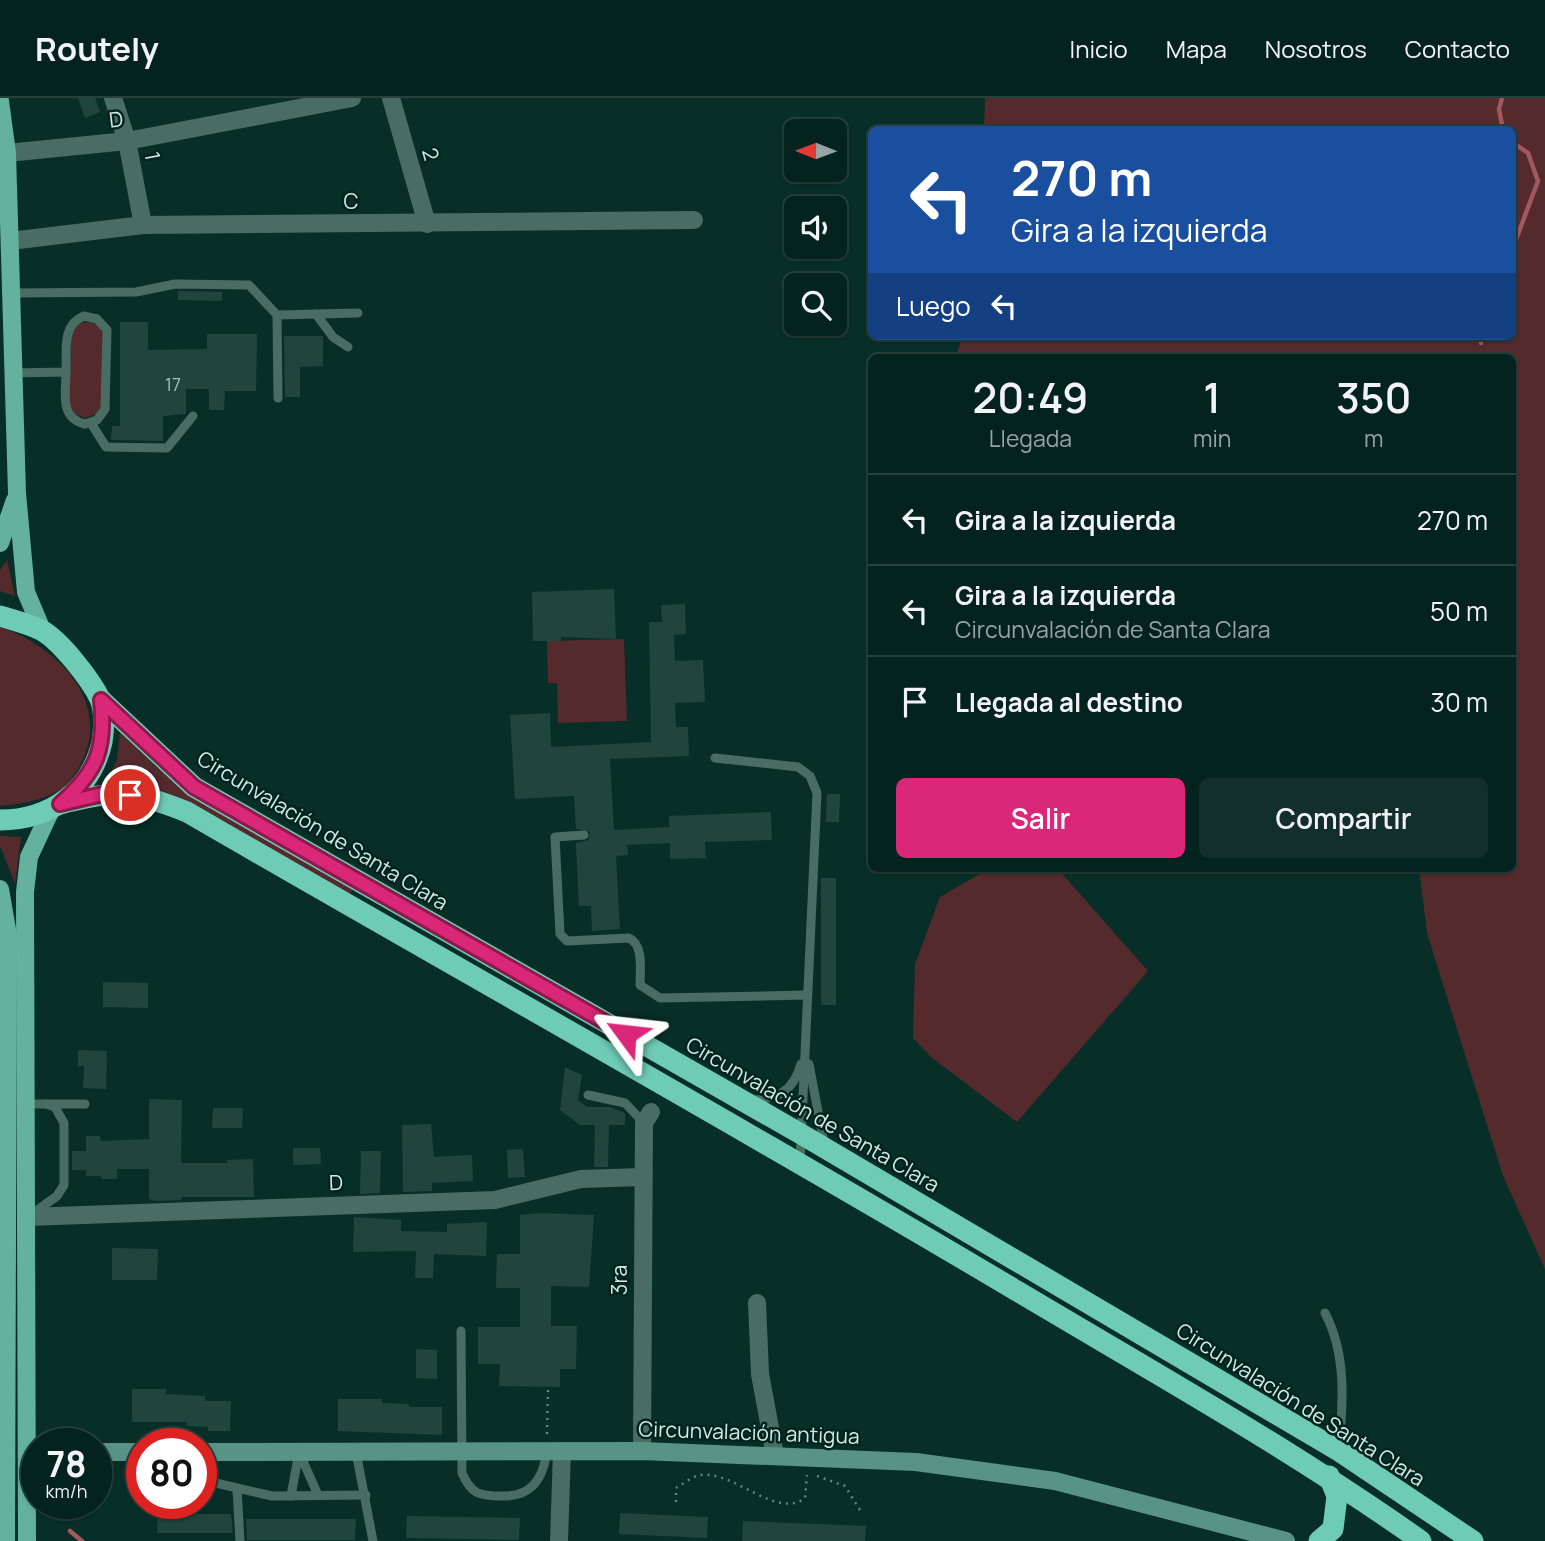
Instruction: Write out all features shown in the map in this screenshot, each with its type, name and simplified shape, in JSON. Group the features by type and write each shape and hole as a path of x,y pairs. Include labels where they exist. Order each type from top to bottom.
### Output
{"highway":[{"path":"0,616 42,631"},
{"name":"Circunvalación de Santa Clara","path":"42,631 68,653 101,700 194,787 801,1134 1339,1451 1473,1541"},
{"path":"56,807 83,785 98,760 104,730 101,700"},
{"path":"0,820 16,820 107,793 152,798 187,812 634,1071 800,1162 1329,1476 1421,1541"},
{"path":"1319,1541 1334,1529 1337,1496 1329,1476"}],"main road":[{"path":"0,101 10,241 17,493 26,592 42,631"},
{"path":"2,534 17,493"},
{"path":"32,1428 28,1217 37,1104 25,892 29,857 56,807"},
{"path":"0,889 4,935 6,1452 3,1503 6,1541"},
{"path":"27,1519 27,1541"}],"street":[{"name":"1","path":"113,98 127,141 143,225"},
{"name":"D","path":"5,163 352,98"},
{"name":"2","path":"391,98 427,224"},
{"name":"C","path":"10,241 143,225 694,220"},
{"path":"4,1104 37,1104"},
{"name":"3ra","path":"642,1451 642,1177 647,1118"},
{"name":"D","path":"28,1217 495,1200 582,1179 642,1177"},
{"path":"757,1303 760,1374 775,1455"},
{"path":"554,1451 559,1541"},
{"name":"Circunvalación antigua","path":"217,1452 642,1451 916,1462 1055,1482 1286,1541"},
{"path":"6,1452 21,1452"}],"lane":[{"path":"12,293 136,292 175,284 249,285 277,315 278,398"},
{"path":"277,315 358,313"},
{"path":"316,314 333,337 348,347"},
{"path":"91,423 105,409 107,330 97,319 84,316 77,319 68,330 66,409 73,419 91,423 106,447 167,448 193,416"},
{"path":"13,373 66,372"},
{"path":"715,758 798,767 810,776 817,793 800,1162"},
{"path":"584,835 555,837 559,934 567,940 629,938 635,941 639,947 640,985 660,998 807,995"},
{"path":"741,1100 770,1099 788,1090 797,1079 806,1045"},
{"path":"806,1045 825,1149"},
{"path":"588,1095 625,1103 647,1118"},
{"path":"37,1104 85,1104"},
{"path":"28,1217 57,1196 64,1185 64,1123 55,1107 37,1104"},
{"path":"1325,1313 1336,1334 1344,1395 1339,1451"},
{"path":"461,1331 462,1473 468,1487 479,1496 518,1496 534,1485 554,1451"},
{"path":"299,1452 318,1495"},
{"path":"291,1496 299,1452"},
{"path":"356,1452 373,1541"},
{"path":"217,1484 271,1496 366,1495"},
{"path":"237,1489 240,1541"}],"path":[{"path":"548,1386 554,1451"},
{"path":"676,1502 676,1488 699,1475 724,1477 772,1502 801,1501 805,1498 807,1474 799,1456"},
{"path":"807,1474 845,1486 860,1510"}],"shaded area":[{"path":"985,98 1545,98 1545,1269 1503,1176 1427,933 1419,872 1516,872 1516,354 957,354 961,340 1516,340 1516,126 984,126"},
{"path":"90,322 99,326 103,335 102,405 96,414 85,418 75,414 69,404 71,335 80,323"},
{"path":"7,560 15,596 0,591 0,570"},
{"path":"0,627 39,646 57,660 72,677 83,695 89,715 90,737 81,763 61,789 36,800 0,806"},
{"path":"624,639 627,721 558,723 557,683 548,683 547,641"},
{"path":"120,732 156,767 207,805 353,890 348,895 170,794 134,786 104,786 117,760"},
{"path":"0,836 21,837 15,884 0,846"},
{"path":"983,872 1061,872 1148,971 1017,1122 931,1057 913,1038 915,964 940,897"}],"building":[{"path":"78,98 95,98 100,112 85,118"},
{"path":"178,291 222,292 222,301 178,300"},
{"path":"120,322 148,322 148,350 207,349 207,334 257,334 256,391 225,391 224,410 209,410 209,389 186,389 186,414 163,416 163,441 111,440 112,426 120,426"},
{"path":"284,336 323,336 323,366 300,367 300,397 285,397"},
{"path":"614,589 616,639 561,637 561,641 533,641 532,592"},
{"path":"685,604 686,634 674,635 675,661 703,660 705,702 675,703 676,727 688,727 689,756 610,759 614,830 669,827 669,816 771,812 772,840 705,842 706,858 670,859 670,843 627,845 628,855 616,856 620,929 592,931 591,906 579,906 576,847 576,843 588,840 590,832 576,829 574,796 515,799 510,715 550,713 551,747 651,742 649,622 662,622 661,605"},
{"path":"827,794 840,794 839,822 826,822"},
{"path":"821,878 836,878 836,1005 821,1005"},
{"path":"103,982 148,983 148,1008 103,1007"},
{"path":"78,1050 107,1051 106,1089 83,1088 84,1066 78,1066"},
{"path":"565,1067 582,1075 578,1100 587,1107 610,1107 625,1113 625,1125 609,1125 608,1167 594,1167 595,1125 580,1125 560,1110"},
{"path":"149,1099 182,1100 181,1163 228,1163 227,1160 253,1159 254,1197 181,1197 181,1200 155,1201 149,1199 149,1169 117,1169 117,1179 86,1176 86,1170 72,1170 72,1151 86,1151 86,1136 100,1136 101,1141 149,1139"},
{"path":"213,1108 243,1108 242,1128 212,1128"},
{"path":"431,1124 434,1157 472,1155 473,1181 432,1183 432,1191 403,1192 402,1125"},
{"path":"293,1148 320,1148 321,1164 293,1165"},
{"path":"523,1149 525,1177 508,1178 507,1150"},
{"path":"361,1151 381,1151 380,1193 360,1194"},
{"path":"520,1215 594,1215 589,1287 551,1286 551,1326 577,1326 576,1369 560,1369 560,1387 499,1386 500,1364 478,1364 478,1327 520,1327 520,1288 496,1288 497,1254 520,1254"},
{"path":"354,1217 401,1220 401,1231 447,1232 447,1224 487,1222 486,1256 434,1254 433,1278 415,1278 416,1251 353,1252"},
{"path":"112,1248 158,1249 157,1280 112,1280"},
{"path":"416,1349 437,1350 437,1379 416,1378"},
{"path":"132,1389 166,1389 166,1394 205,1396 205,1401 231,1401 230,1431 187,1426 187,1422 132,1422"},
{"path":"338,1399 382,1399 382,1403 409,1404 409,1407 442,1407 442,1435 338,1431"},
{"path":"620,1513 708,1517 707,1538 619,1534"},
{"path":"217,1514 231,1514 233,1533 157,1533 158,1519 217,1519"},
{"path":"407,1516 520,1518 519,1540 406,1538"},
{"path":"246,1519 356,1519 355,1540 247,1540"},
{"path":"743,1521 866,1526 865,1541 742,1541"}],"waterway":[{"path":"1502,98 1499,109 1502,126"},
{"path":"1516,145 1528,153 1538,181 1516,239"},
{"path":"70,1531 82,1541"}],"route":[{"path":"130,795 107,793 60,804 83,785 98,760 104,730 101,700 194,787 626,1034"}]}
